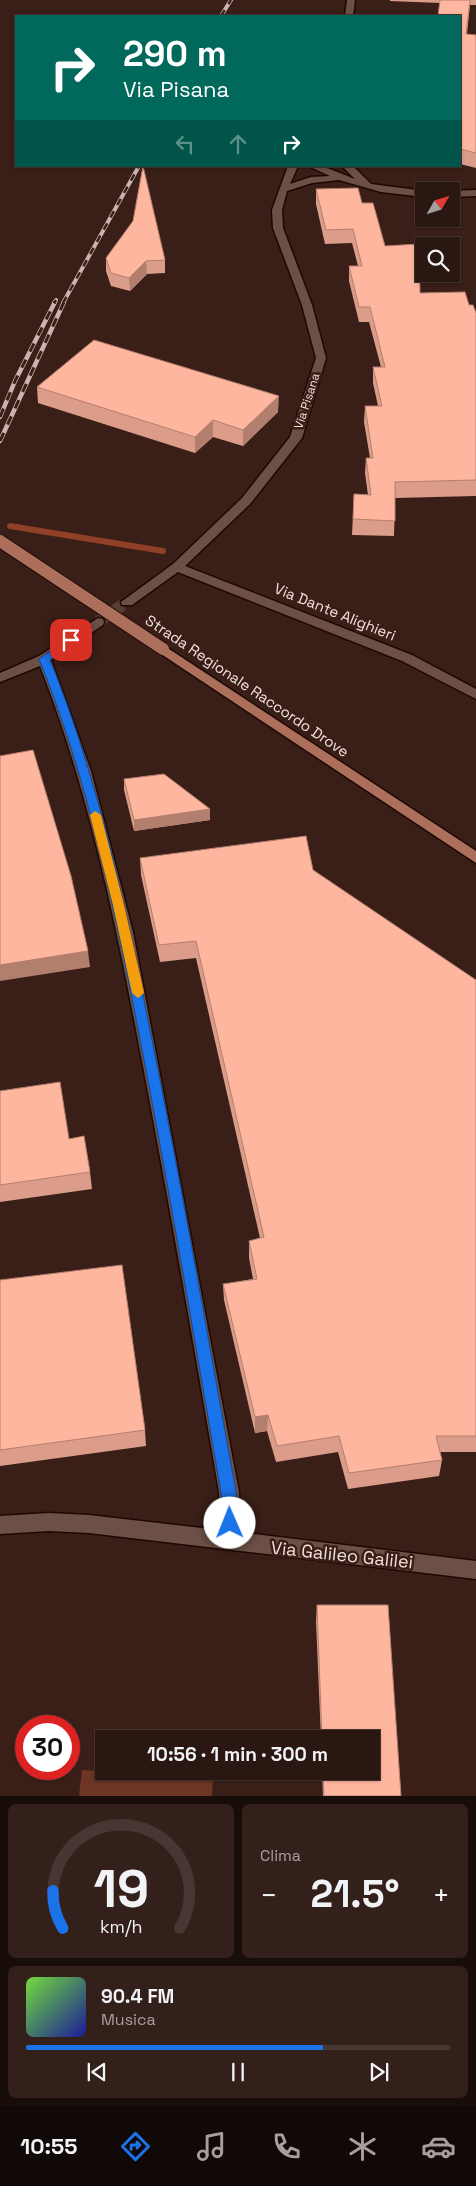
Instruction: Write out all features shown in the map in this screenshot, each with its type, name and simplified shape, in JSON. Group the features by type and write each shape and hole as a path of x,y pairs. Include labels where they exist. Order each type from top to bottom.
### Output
{"main road":[{"name":"Strada Regionale Raccordo Drove","path":"0,541 476,858"}],"street":[{"path":"349,15 351,0"},
{"name":"Via Pisana","path":"126,602 177,567 246,501 296,438 321,358 307,305 278,228 277,210 283,189 293,167"},
{"path":"315,167 348,181 382,190 415,193"},
{"path":"349,167 368,186"},
{"path":"283,189 320,179 348,181"},
{"path":"460,194 474,194 476,206"},
{"name":"Via Dante Alighieri","path":"177,567 407,658 476,696"},
{"path":"0,678 44,659 98,622"},
{"path":"44,659 60,696 84,771 132,965 228,1492 230,1523 226,1542"},
{"name":"Via Galileo Galilei","path":"0,1525 74,1523 476,1570"}],"shaded area":[{"path":"82,1770 95,1771 95,1780 213,1780 212,1796 79,1796"}],"building":[{"path":"440,0 470,0 466,34 476,35 476,153 461,149 461,15 438,15"},
{"path":"143,167 165,260 146,261 129,278 111,273 106,258 133,221"},
{"path":"358,188 362,203 373,203 385,246 415,244 415,282 420,282 420,293 465,292 469,305 473,305 476,313 476,480 395,482 395,521 353,519 354,494 371,495 366,458 373,458 365,406 382,406 373,367 385,367 370,307 359,307 349,266 362,266 353,229 326,230 316,189"},
{"path":"94,340 279,396 243,430 213,420 195,437 37,387"},
{"path":"33,750 71,876 88,951 0,965 0,756"},
{"path":"164,774 210,809 134,820 124,779"},
{"path":"306,836 313,870 476,980 476,1436 436,1436 442,1460 349,1473 339,1436 277,1446 268,1415 255,1417 223,1284 257,1279 249,1241 264,1237 196,941 159,945 140,858"},
{"path":"60,1082 69,1139 84,1136 90,1172 0,1185 0,1091"},
{"path":"122,1265 145,1430 0,1450 0,1280"},
{"path":"317,1605 388,1605 401,1796 324,1796 323,1780 380,1780 380,1730 322,1730"}],"waterway":[{"path":"10,526 163,551"}],"tunnel":[{"path":"98,622 127,602"}],"railway":[{"path":"222,15 231,0"},
{"path":"63,303 138,167"},
{"path":"0,417 15,381 55,302"},
{"path":"0,441 64,302"}],"slow traffic":[{"path":"95,815 119,905 138,993"}],"route":[{"path":"71,640 44,659 60,696 84,771 125,932 187,1261 228,1492 230,1523"}]}
